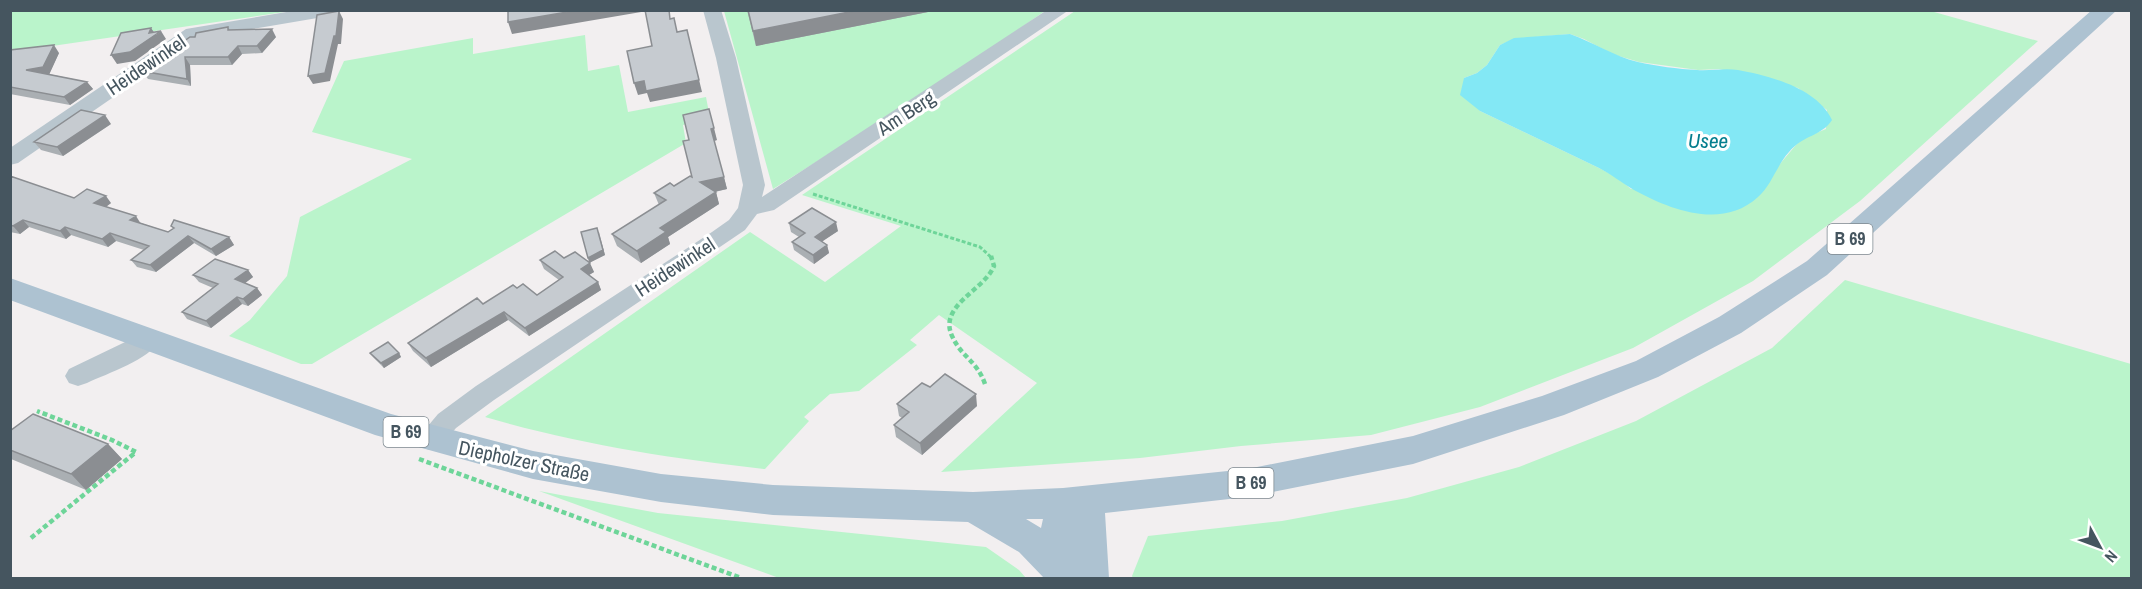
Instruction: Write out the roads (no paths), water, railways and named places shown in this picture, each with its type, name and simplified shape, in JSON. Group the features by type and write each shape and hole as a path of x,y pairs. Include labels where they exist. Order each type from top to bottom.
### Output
{"main road":[{"name":"B 69","path":"1075,502 1247,483 1413,450 1552,406 1647,369 1730,325 1817,268 2106,10"},
{"name":"Diepholzer Straße","path":"10,288 387,426 422,448 661,488 785,501 973,507 1075,502"},
{"path":"1071,575 1075,502"},
{"path":"973,507 1032,541 1071,575"}],"street":[{"name":"Heidewinkel","path":"10,158 193,33 335,10"},
{"path":"712,10 726,58 754,185 749,209"},
{"name":"Am Berg","path":"749,209 766,205 1060,10"},
{"name":"Heidewinkel","path":"422,448 447,422 484,393 720,237 736,225 749,209"},
{"path":"78,376 130,352 148,340"}],"water":[{"name":"Usee","path":"1570,34 1638,62 1690,70 1738,70 1778,80 1804,92 1815,100 1832,120 1823,129 1794,146 1763,192 1744,207 1729,213 1713,215 1680,210 1648,197 1599,168 1480,111 1460,95 1464,78 1477,73 1487,65 1500,45 1514,38"}]}
